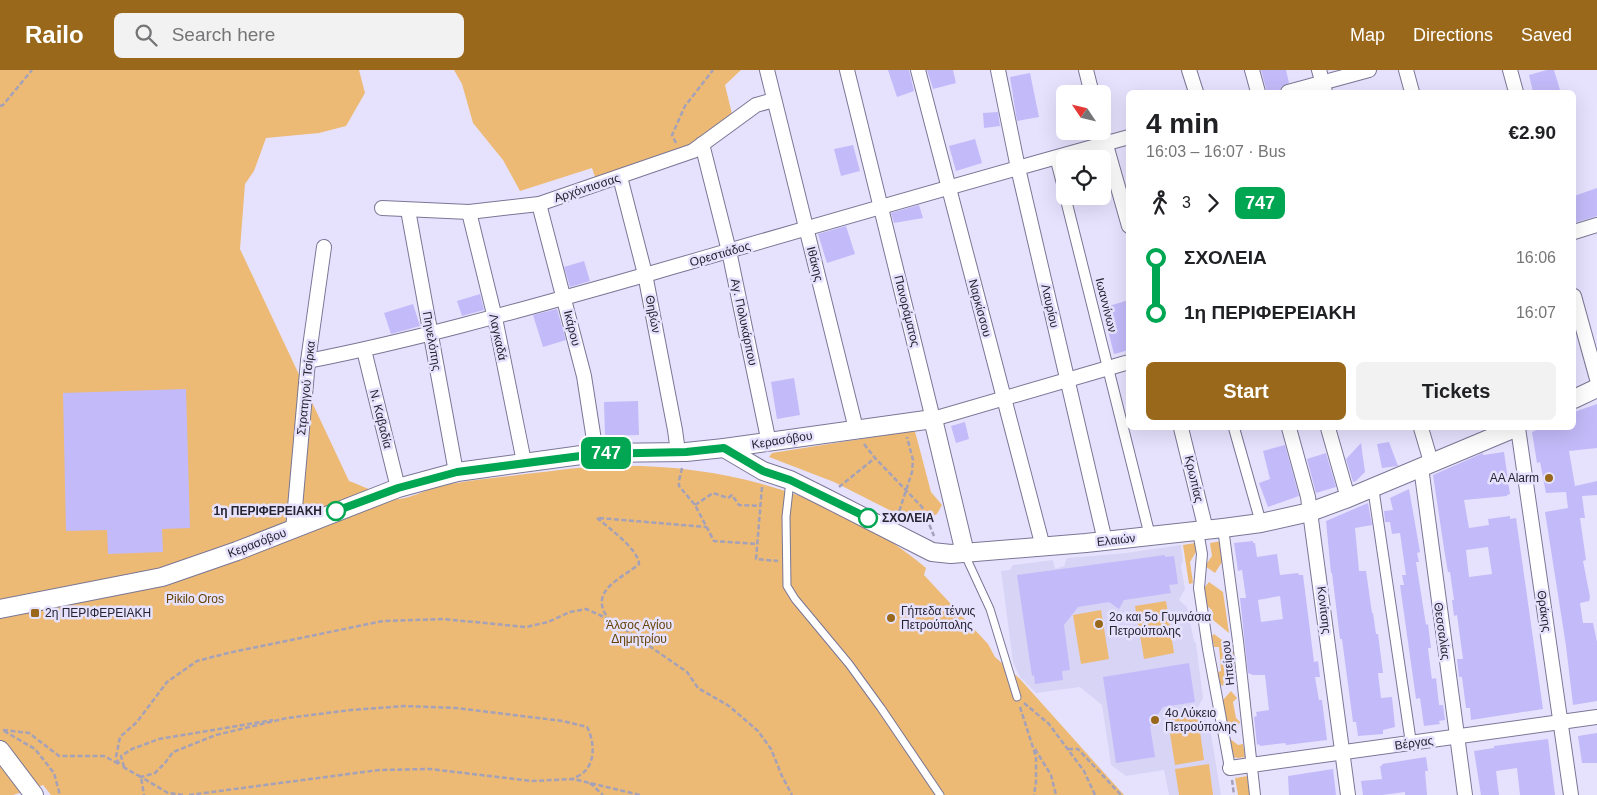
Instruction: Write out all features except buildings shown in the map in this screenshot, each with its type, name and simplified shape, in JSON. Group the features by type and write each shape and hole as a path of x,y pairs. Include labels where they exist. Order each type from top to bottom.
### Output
{"street":[{"name":"Ιθάκης","path":"767,70 854,429"},
{"name":"Πανοράματος","path":"847,70 965,553"},
{"name":"Ναρκίσσου","path":"918,70 1043,547"},
{"name":"Λαυρίου","path":"998,70 1018,168 1105,541"},
{"path":"1086,70 1090,85"},
{"path":"1188,70 1195,90"},
{"path":"1252,70 1257,90"},
{"path":"1295,90 1369,70"},
{"path":"1406,70 1411,90"},
{"path":"1510,70 1515,90"},
{"name":"Αρχόντισσας","path":"382,208 469,212 538,204 693,151 756,105 774,100"},
{"name":"Ορεστιάδος","path":"1111,137 1126,137"},
{"name":"Ορεστιάδος","path":"308,361 364,350 495,318 1018,168 1055,157 1097,140"},
{"path":"1105,140 1126,215"},
{"name":"Αγ. Πολυκάρπου","path":"702,144 729,251 769,443"},
{"name":"Ιωαννίνων","path":"1055,157 1056,161"},
{"name":"Θηβών","path":"620,177 645,274 675,430 682,452"},
{"name":"Ικάρου","path":"538,204 584,376 596,454"},
{"name":"Ιωαννίνων","path":"1067,205 1150,536"},
{"name":"Πηνελόπης","path":"408,210 456,472"},
{"name":"Λαγκαδά","path":"469,212 495,318 524,462"},
{"path":"1576,231 1597,225"},
{"name":"Στρατηγού Τσίρκα","path":"293,530 308,361 324,247"},
{"path":"1576,303 1597,379"},
{"name":"N. Καβαδία","path":"364,350 398,488"},
{"name":"Κερασόβου","path":"0,609 162,578 293,530 398,488 456,472 596,454 682,452 769,443 854,429 933,419 1126,363"},
{"path":"1576,398 1597,388"},
{"name":"Κρωπίας","path":"1182,430 1209,529"},
{"path":"1235,430 1261,523"},
{"name":"Κονίτσης","path":"1290,430 1308,497 1348,795"},
{"path":"1329,430 1348,498"},
{"name":"Θεσσαλίας","path":"1421,430 1464,795"},
{"name":"Ελαιών","path":"724,448 763,471 790,480 932,552 942,554 1105,541 1261,523 1310,512 1348,498 1507,430"},
{"name":"Θράκης","path":"1512,430 1571,795"},
{"path":"1373,488 1411,743"},
{"name":"Ηπείρου","path":"1209,529 1238,641 1255,795"},
{"name":"Ηπείρου","path":"1209,529 1202,554 1199,588 1212,674 1230,768"},
{"name":"Βέργας","path":"1230,768 1597,717"},
{"path":"0,750 34,795"}],"lane":[{"path":"790,480 786,517 787,586 795,599 849,664 940,795"},
{"path":"965,553 990,609 1017,697"}],"path":[{"path":"0,106 4,105 32,70"},
{"path":"682,155 672,135 685,106 712,70"},
{"path":"892,532 912,472 913,460 903,423"},
{"path":"854,429 875,458 922,507 942,554"},
{"path":"682,452 679,486 695,505 714,541 757,544"},
{"path":"826,498 875,458"},
{"path":"763,471 756,559 787,562"},
{"path":"695,505 713,493 728,498 732,495 739,504 761,506"},
{"path":"608,619 602,610 600,601 604,592 615,581 639,564 639,560 625,543 597,518 706,527"},
{"path":"119,764 116,757 120,737 137,722 167,682 197,661 383,621 443,619 526,627 548,622 570,612 586,609 608,619 687,672 698,688 729,706 758,731 771,749 792,795"},
{"path":"1017,697 1036,756 1034,795"},
{"path":"1017,697 1049,724 1084,771 1095,795"},
{"path":"124,767 121,756 132,749 160,740 235,725 350,710 405,706 456,708 563,721 587,727 592,736 592,755 585,772 573,779"},
{"path":"141,777 155,773 173,752 216,735 287,718"},
{"path":"60,795 54,773 35,749 3,730 29,733 59,756 104,756 168,793 183,795"},
{"path":"1031,743 1051,774 1056,795"},
{"path":"1068,749 1078,750 1121,795"},
{"path":"189,795 379,770 430,770 532,781 573,779 640,795"},
{"path":"141,777 144,795"},
{"path":"588,782 603,795"}],"shaded area":[{"name":"2ο και 5ο Γυμνάσια Πετρούπολης","path":"1181,545 1183,561 1181,566 1185,589 1179,600 1187,607 1196,643 1203,698 1197,709 1205,715 1207,726 1210,728 1221,795 1169,795 1164,770 1126,776 1111,765 1102,705 1080,687 1036,693 1020,677 1013,662 1001,571 1010,570 1013,565 1053,560 1055,569 1064,566 1067,558 1126,553"}],"green space":[{"name":"Pikilo Oros","path":"0,70 359,70 365,93 346,126 319,133 266,138 254,171 245,184 240,249 349,481 382,495 399,499 430,489 472,481 589,467 634,466 724,475 768,486 811,500 852,519 890,541 926,568 924,575 988,644 995,657 1020,679 1124,795 51,795 43,785 13,795 0,795"},
{"path":"454,70 741,70 725,85 732,114 689,149 596,180 592,168 520,191 503,160 473,123 462,84"},
{"path":"911,431 915,432 916,435 931,492 942,505 937,514 926,519 909,520 834,482 769,457 772,453"},
{"path":"1222,541 1224,559 1215,573 1205,566 1212,556 1210,543"},
{"path":"1195,543 1196,552 1190,562 1193,583 1189,584 1183,545"},
{"path":"1209,582 1223,592 1229,633 1213,620 1212,610 1207,606 1204,588"},
{"path":"1166,601 1174,653 1144,659 1135,606"},
{"path":"1101,610 1109,659 1081,664 1073,615"},
{"path":"1214,634 1234,649 1237,671 1223,686 1220,684 1218,672 1221,671 1219,647 1214,647 1212,636"},
{"path":"1231,691 1237,698 1233,702 1236,718 1240,722 1236,731 1226,724 1222,701"},
{"path":"1197,710 1204,760 1175,765 1167,715"},
{"path":"1229,738 1238,745 1243,744 1245,757 1233,757"},
{"path":"1209,764 1213,795 1179,795 1175,769"},
{"path":"1248,776 1250,795 1238,795 1235,778"}],"bus line":[{"name":"747","path":"336,511 398,488 457,472 596,454 686,452 724,448 763,471 790,480 868,518"}],"place":[{"name":"AA Alarm","path":"1549,478"},
{"name":"1η ΠΕΡΙΦΕΡΕΙΑΚΗ","path":"336,511"},
{"name":"ΣΧΟΛΕΙΑ","path":"868,518"},
{"name":"2η ΠΕΡΙΦΕΡΕΙΑΚΗ","path":"35,613"},
{"name":"Γήπεδα τέννις Πετρούπολης","path":"891,618"},
{"name":"2ο και 5ο Γυμνάσια Πετρούπολης","path":"1099,624"},
{"name":"4ο Λύκειο Πετρούπολης","path":"1155,720"}],"park label":[{"name":"Άλσος Αγίου Δημητρίου","path":"639,632"}]}
